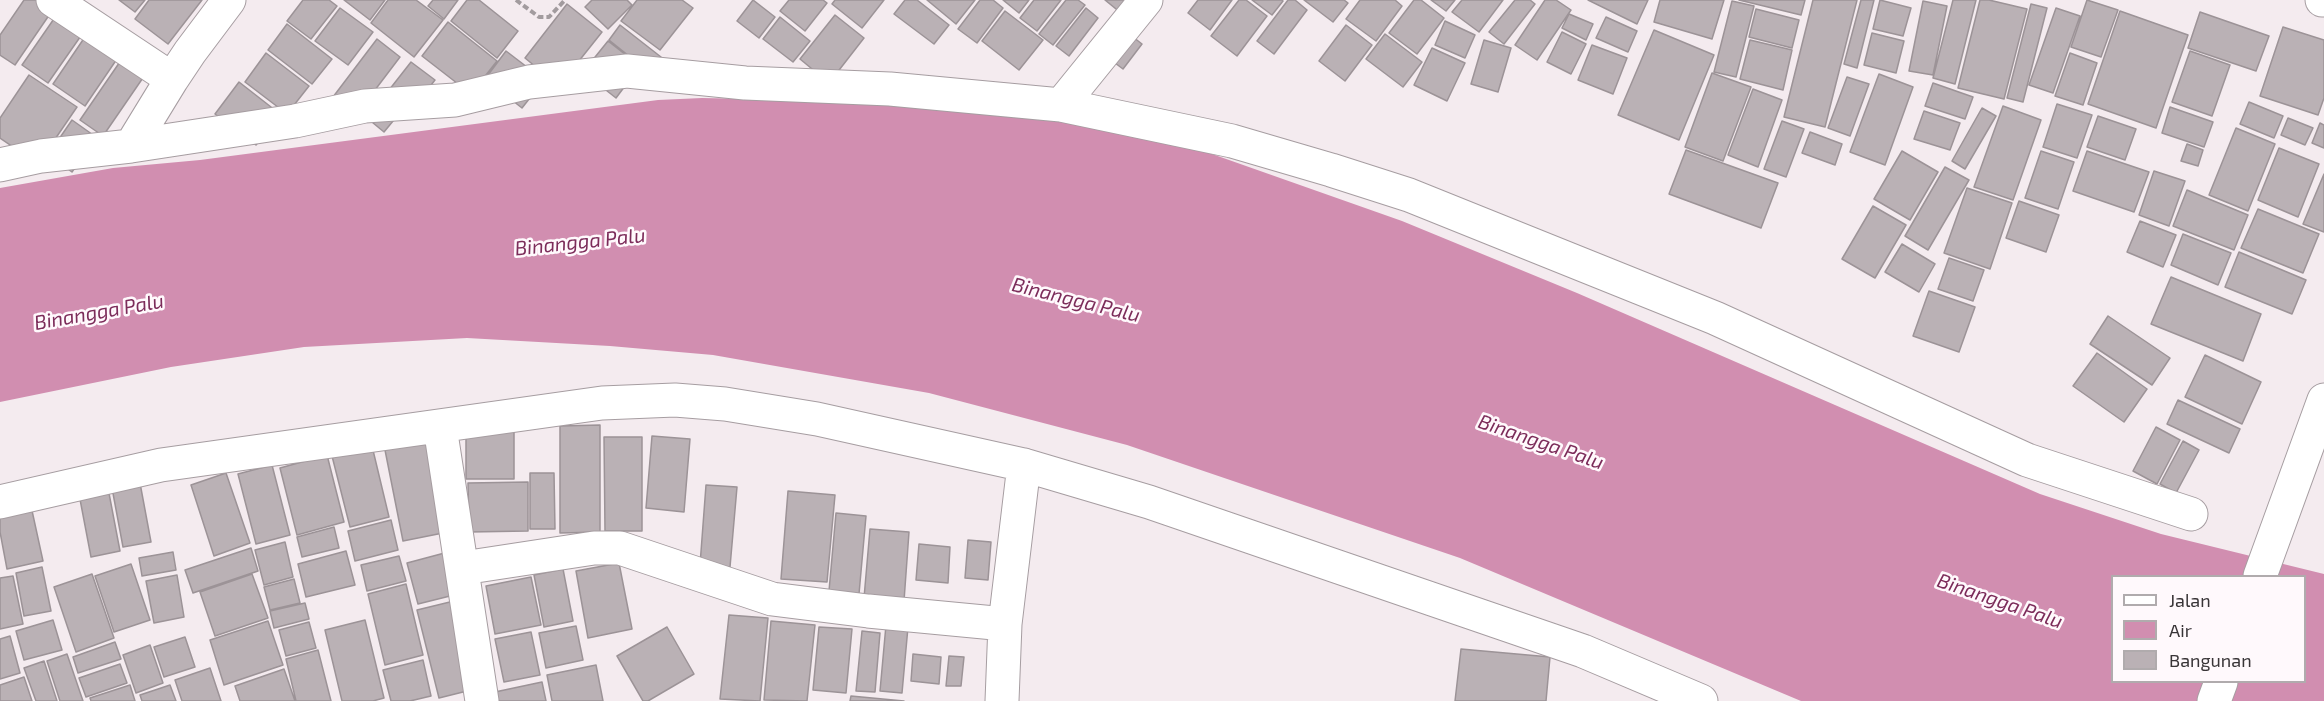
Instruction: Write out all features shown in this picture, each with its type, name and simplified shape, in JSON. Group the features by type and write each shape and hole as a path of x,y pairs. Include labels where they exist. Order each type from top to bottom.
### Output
{"main road":[{"path":"53,0 172,79"},
{"path":"131,146 172,79 229,0"},
{"path":"1061,105 1146,0"},
{"path":"0,165 41,156 131,146 295,121 365,106 455,100 529,82 627,71 745,83 890,89 1061,105 1232,141 1409,195 1715,318 2027,460 2191,514"},
{"path":"0,502 161,465 602,403 675,400 725,404 817,419 1024,465 1149,502 1572,647 1701,701"},
{"path":"2260,575 2324,400"},
{"path":"440,427 482,701"},
{"path":"1002,701 1005,624 1024,465"},
{"path":"463,568 594,548 620,548 772,599 1005,624"},
{"path":"2214,701 2220,683"}],"path":[{"path":"516,0 539,17 549,17 565,0"}],"water":[{"name":"Binangga Palu","path":"702,98 902,102 1018,110 1195,148 1402,221 1577,293 2040,494 2161,534 2324,574 2324,701 1801,701 1460,558 1127,445 929,393 713,355 610,346 467,338 304,347 171,367 0,402 0,188 113,168 200,160 658,100"}],"building":[{"path":"24,0 42,0 54,8 15,65 0,55 0,35"},
{"path":"119,0 145,0 135,12"},
{"path":"149,0 202,0 168,44 135,19"},
{"path":"303,0 329,0 337,6 311,39 287,21"},
{"path":"344,0 385,0 370,20"},
{"path":"388,0 416,0 443,20 414,57 371,23"},
{"path":"433,0 458,0 444,19 428,6"},
{"path":"467,0 479,0 518,31 497,58 451,21"},
{"path":"592,0 627,0 632,5 608,29 585,7"},
{"path":"637,0 682,0 693,8 660,50 621,21"},
{"path":"753,0 775,17 759,38 737,21"},
{"path":"789,0 823,0 827,3 805,31 780,11"},
{"path":"835,0 884,0 862,28 832,4"},
{"path":"905,0 917,0 949,25 934,44 894,14"},
{"path":"927,0 975,0 956,24"},
{"path":"980,0 993,0 1003,8 977,43 958,29"},
{"path":"1003,0 1029,0 1019,13"},
{"path":"1034,0 1061,0 1037,31 1020,18"},
{"path":"1066,0 1078,0 1085,5 1053,45 1039,34"},
{"path":"1105,0 1140,0 1127,18"},
{"path":"1198,0 1232,0 1210,30 1188,13"},
{"path":"1239,0 1246,0 1267,16 1237,56 1211,36"},
{"path":"1252,0 1282,0 1283,1 1272,15"},
{"path":"1288,0 1295,0 1307,10 1274,54 1257,41"},
{"path":"1304,0 1344,0 1348,3 1333,22"},
{"path":"1360,0 1395,0 1402,6 1376,41 1346,19"},
{"path":"1414,0 1421,0 1444,18 1417,54 1389,33"},
{"path":"1431,0 1455,0 1446,11"},
{"path":"1462,0 1503,0 1479,32 1452,12"},
{"path":"1515,0 1530,0 1535,4 1504,44 1489,32"},
{"path":"1545,0 1556,0 1571,10 1537,60 1515,45"},
{"path":"1588,0 1648,0 1637,24"},
{"path":"1660,0 1724,0 1712,39 1654,22"},
{"path":"1739,0 1805,0 1801,15"},
{"path":"1813,0 1857,0 1825,127 1784,117"},
{"path":"1861,0 1874,0 1857,68 1844,64"},
{"path":"1880,0 1911,8 1903,36 1873,29"},
{"path":"1953,0 1976,0 1955,84 1933,78"},
{"path":"1980,0 2027,9 2004,99 1958,88"},
{"path":"2087,0 2118,10 2101,57 2071,47"},
{"path":"1732,1 1754,6 1736,77 1714,72"},
{"path":"1923,1 1947,6 1933,75 1909,71"},
{"path":"567,4 602,32 559,86 525,58"},
{"path":"2031,4 2047,8 2023,102 2007,98"},
{"path":"340,8 373,32 348,65 315,41"},
{"path":"1086,8 1098,18 1069,56 1056,46"},
{"path":"2056,8 2080,16 2053,93 2029,85"},
{"path":"1756,9 1799,20 1792,48 1749,37"},
{"path":"1005,11 1043,40 1019,70 982,41"},
{"path":"2120,11 2188,35 2156,128 2088,104"},
{"path":"2200,12 2269,36 2256,71 2188,48"},
{"path":"58,13 85,30 48,83 22,65"},
{"path":"1569,14 1593,24 1586,40 1562,28"},
{"path":"835,15 864,38 829,83 800,59"},
{"path":"780,17 810,41 793,62 763,39"},
{"path":"1606,17 1637,31 1628,52 1596,38"},
{"path":"1110,19 1142,44 1123,69 1091,45"},
{"path":"1445,21 1475,35 1465,58 1435,45"},
{"path":"448,22 497,61 471,94 422,56"},
{"path":"287,24 332,59 312,84 268,50"},
{"path":"620,25 661,57 649,72 609,40"},
{"path":"1346,25 1372,45 1345,81 1319,61"},
{"path":"2283,27 2324,40 2324,98 2318,115 2260,96"},
{"path":"1654,30 1714,55 1679,140 1618,115"},
{"path":"89,31 121,53 85,106 53,84"},
{"path":"1562,32 1586,44 1571,74 1547,62"},
{"path":"1872,33 1904,41 1896,73 1864,65"},
{"path":"1385,34 1422,62 1403,87 1366,59"},
{"path":"377,39 400,57 356,115 333,97"},
{"path":"1484,40 1511,48 1498,92 1471,84"},
{"path":"1750,40 1792,50 1783,90 1740,79"},
{"path":"608,41 640,66 616,98 583,72"},
{"path":"1592,45 1627,58 1613,94 1578,80"},
{"path":"1432,48 1465,63 1447,101 1414,85"},
{"path":"506,51 544,80 522,108 485,79"},
{"path":"2190,51 2230,65 2212,116 2172,102"},
{"path":"126,53 149,69 103,136 80,120"},
{"path":"266,53 309,86 287,114 245,82"},
{"path":"2070,53 2097,63 2083,105 2055,96"},
{"path":"411,62 435,80 406,117 382,99"},
{"path":"1712,73 1751,87 1723,161 1685,147"},
{"path":"1879,74 1913,87 1885,165 1850,152"},
{"path":"29,75 77,107 38,164 0,138 0,118"},
{"path":"1847,77 1869,84 1850,136 1828,128"},
{"path":"239,82 280,114 256,145 215,114"},
{"path":"1933,83 1973,97 1965,119 1925,106"},
{"path":"1753,89 1782,100 1758,167 1728,155"},
{"path":"2249,102 2283,116 2274,138 2240,124"},
{"path":"2057,104 2092,115 2077,158 2043,147"},
{"path":"2003,106 2041,120 2013,200 1974,187"},
{"path":"2170,107 2213,122 2204,147 2162,133"},
{"path":"1982,108 1996,116 1965,169 1952,161"},
{"path":"1924,111 1960,123 1950,150 1914,139"},
{"path":"361,113 398,115 384,132"},
{"path":"2098,116 2136,129 2125,160 2087,147"},
{"path":"2288,118 2313,128 2305,145 2281,135"},
{"path":"72,120 96,137 72,172 48,155"},
{"path":"1782,121 1804,129 1786,177 1764,169"},
{"path":"2320,123 2324,125 2324,148 2312,143"},
{"path":"2236,128 2275,144 2248,211 2209,195"},
{"path":"1810,132 1842,144 1835,165 1802,153"},
{"path":"2187,144 2203,150 2198,166 2181,161"},
{"path":"2279,148 2319,164 2298,217 2258,200"},
{"path":"1686,150 1778,183 1761,228 1669,194"},
{"path":"1902,151 1938,172 1910,220 1874,199"},
{"path":"2041,151 2074,162 2058,209 2025,198"},
{"path":"2087,151 2149,172 2134,212 2073,191"},
{"path":"1945,167 1969,180 1928,250 1905,236"},
{"path":"2154,171 2185,181 2169,226 2139,215"},
{"path":"2324,174 2324,232 2303,224"},
{"path":"1967,188 2012,203 1990,269 1944,253"},
{"path":"2187,190 2248,215 2234,250 2173,226"},
{"path":"2019,201 2059,215 2046,252 2006,238"},
{"path":"1873,206 1906,225 1875,278 1842,259"},
{"path":"2258,209 2319,234 2303,273 2241,248"},
{"path":"2140,221 2176,235 2163,267 2127,252"},
{"path":"2183,234 2231,253 2218,285 2171,265"},
{"path":"1902,244 1935,264 1919,292 1885,272"},
{"path":"2239,252 2306,280 2292,314 2225,287"},
{"path":"1949,258 1984,270 1973,301 1938,289"},
{"path":"2171,277 2261,314 2243,361 2151,324"},
{"path":"1929,291 1975,307 1959,352 1913,336"},
{"path":"2108,316 2170,358 2152,385 2090,344"},
{"path":"2097,353 2147,389 2124,422 2073,386"},
{"path":"2205,355 2261,382 2242,424 2185,397"},
{"path":"2178,400 2240,429 2229,453 2167,424"},
{"path":"600,425 600,532 560,533 560,426"},
{"path":"2156,427 2180,440 2157,484 2133,471"},
{"path":"514,431 514,479 466,479 466,432"},
{"path":"652,436 690,439 684,512 646,508"},
{"path":"604,437 642,437 642,531 605,531"},
{"path":"435,439 453,531 403,541 385,450"},
{"path":"2183,441 2199,450 2176,493 2160,484"},
{"path":"372,446 389,517 350,527 332,456"},
{"path":"327,455 344,522 297,535 280,468"},
{"path":"272,465 290,535 256,544 238,474"},
{"path":"226,473 250,543 214,556 191,485"},
{"path":"530,473 554,473 555,529 530,529"},
{"path":"528,482 528,531 469,532 468,483"},
{"path":"140,483 151,542 123,547 112,488"},
{"path":"706,485 737,487 730,567 700,565"},
{"path":"108,488 120,551 91,557 79,494"},
{"path":"788,491 835,495 827,582 781,579"},
{"path":"31,506 43,561 7,569 0,532 0,512"},
{"path":"836,513 866,516 859,594 829,591"},
{"path":"391,520 398,550 355,561 348,531"},
{"path":"334,527 339,548 302,557 297,537"},
{"path":"870,529 909,532 904,601 864,598"},
{"path":"968,540 991,542 988,580 965,578"},
{"path":"285,542 293,577 264,585 255,550"},
{"path":"919,544 950,547 948,583 916,580"},
{"path":"251,548 258,571 193,593 185,570"},
{"path":"346,551 355,585 306,597 298,564"},
{"path":"452,551 462,593 418,604 407,563"},
{"path":"173,552 176,570 142,576 139,558"},
{"path":"399,556 406,581 367,591 361,565"},
{"path":"619,563 632,629 588,638 576,571"},
{"path":"131,564 150,620 114,632 95,576"},
{"path":"42,567 51,611 24,616 16,573"},
{"path":"563,569 573,621 544,627 534,575"},
{"path":"92,574 114,638 76,652 54,587"},
{"path":"252,574 268,618 215,636 200,592"},
{"path":"177,575 184,617 154,623 146,581"},
{"path":"13,576 23,624 0,629 0,578"},
{"path":"531,577 541,625 495,634 486,586"},
{"path":"294,579 300,603 270,610 264,587"},
{"path":"406,584 423,655 385,665 368,594"},
{"path":"454,601 475,689 439,698 417,610"},
{"path":"305,603 309,619 274,628 270,611"},
{"path":"729,615 768,618 760,701 720,699"},
{"path":"53,620 62,650 24,660 16,631"},
{"path":"365,620 384,698 373,701 342,701 325,630"},
{"path":"268,621 283,665 224,685 210,640"},
{"path":"771,621 815,625 807,701 764,700"},
{"path":"309,622 316,648 286,656 279,630"},
{"path":"886,625 908,627 902,693 880,691"},
{"path":"576,626 583,660 546,668 539,633"},
{"path":"667,627 694,674 648,701 643,701 617,656"},
{"path":"819,627 852,629 846,693 813,690"},
{"path":"862,631 880,633 875,692 856,691"},
{"path":"531,632 540,675 504,682 495,639"},
{"path":"10,636 20,673 0,679 0,639"},
{"path":"185,637 195,667 164,677 154,647"},
{"path":"115,642 121,659 78,673 73,657"},
{"path":"150,645 163,683 136,693 123,655"},
{"path":"1461,649 1550,657 1546,701 1455,701"},
{"path":"318,650 331,701 296,701 286,659"},
{"path":"67,654 83,701 60,701 47,661"},
{"path":"913,654 941,657 939,684 911,681"},
{"path":"949,656 964,657 961,686 946,686"},
{"path":"423,660 431,696 410,701 391,701 383,670"},
{"path":"44,661 57,701 36,701 24,668"},
{"path":"120,664 127,683 86,697 79,678"},
{"path":"596,665 603,701 552,701 547,675"},
{"path":"210,668 221,701 182,701 175,680"},
{"path":"284,669 295,701 240,701 235,686"},
{"path":"24,677 32,701 0,701 0,685"},
{"path":"542,682 546,701 497,701 495,692"},
{"path":"130,685 135,701 91,701 90,698"},
{"path":"170,685 176,701 142,701 140,695"},
{"path":"851,696 904,701 850,701"}]}
